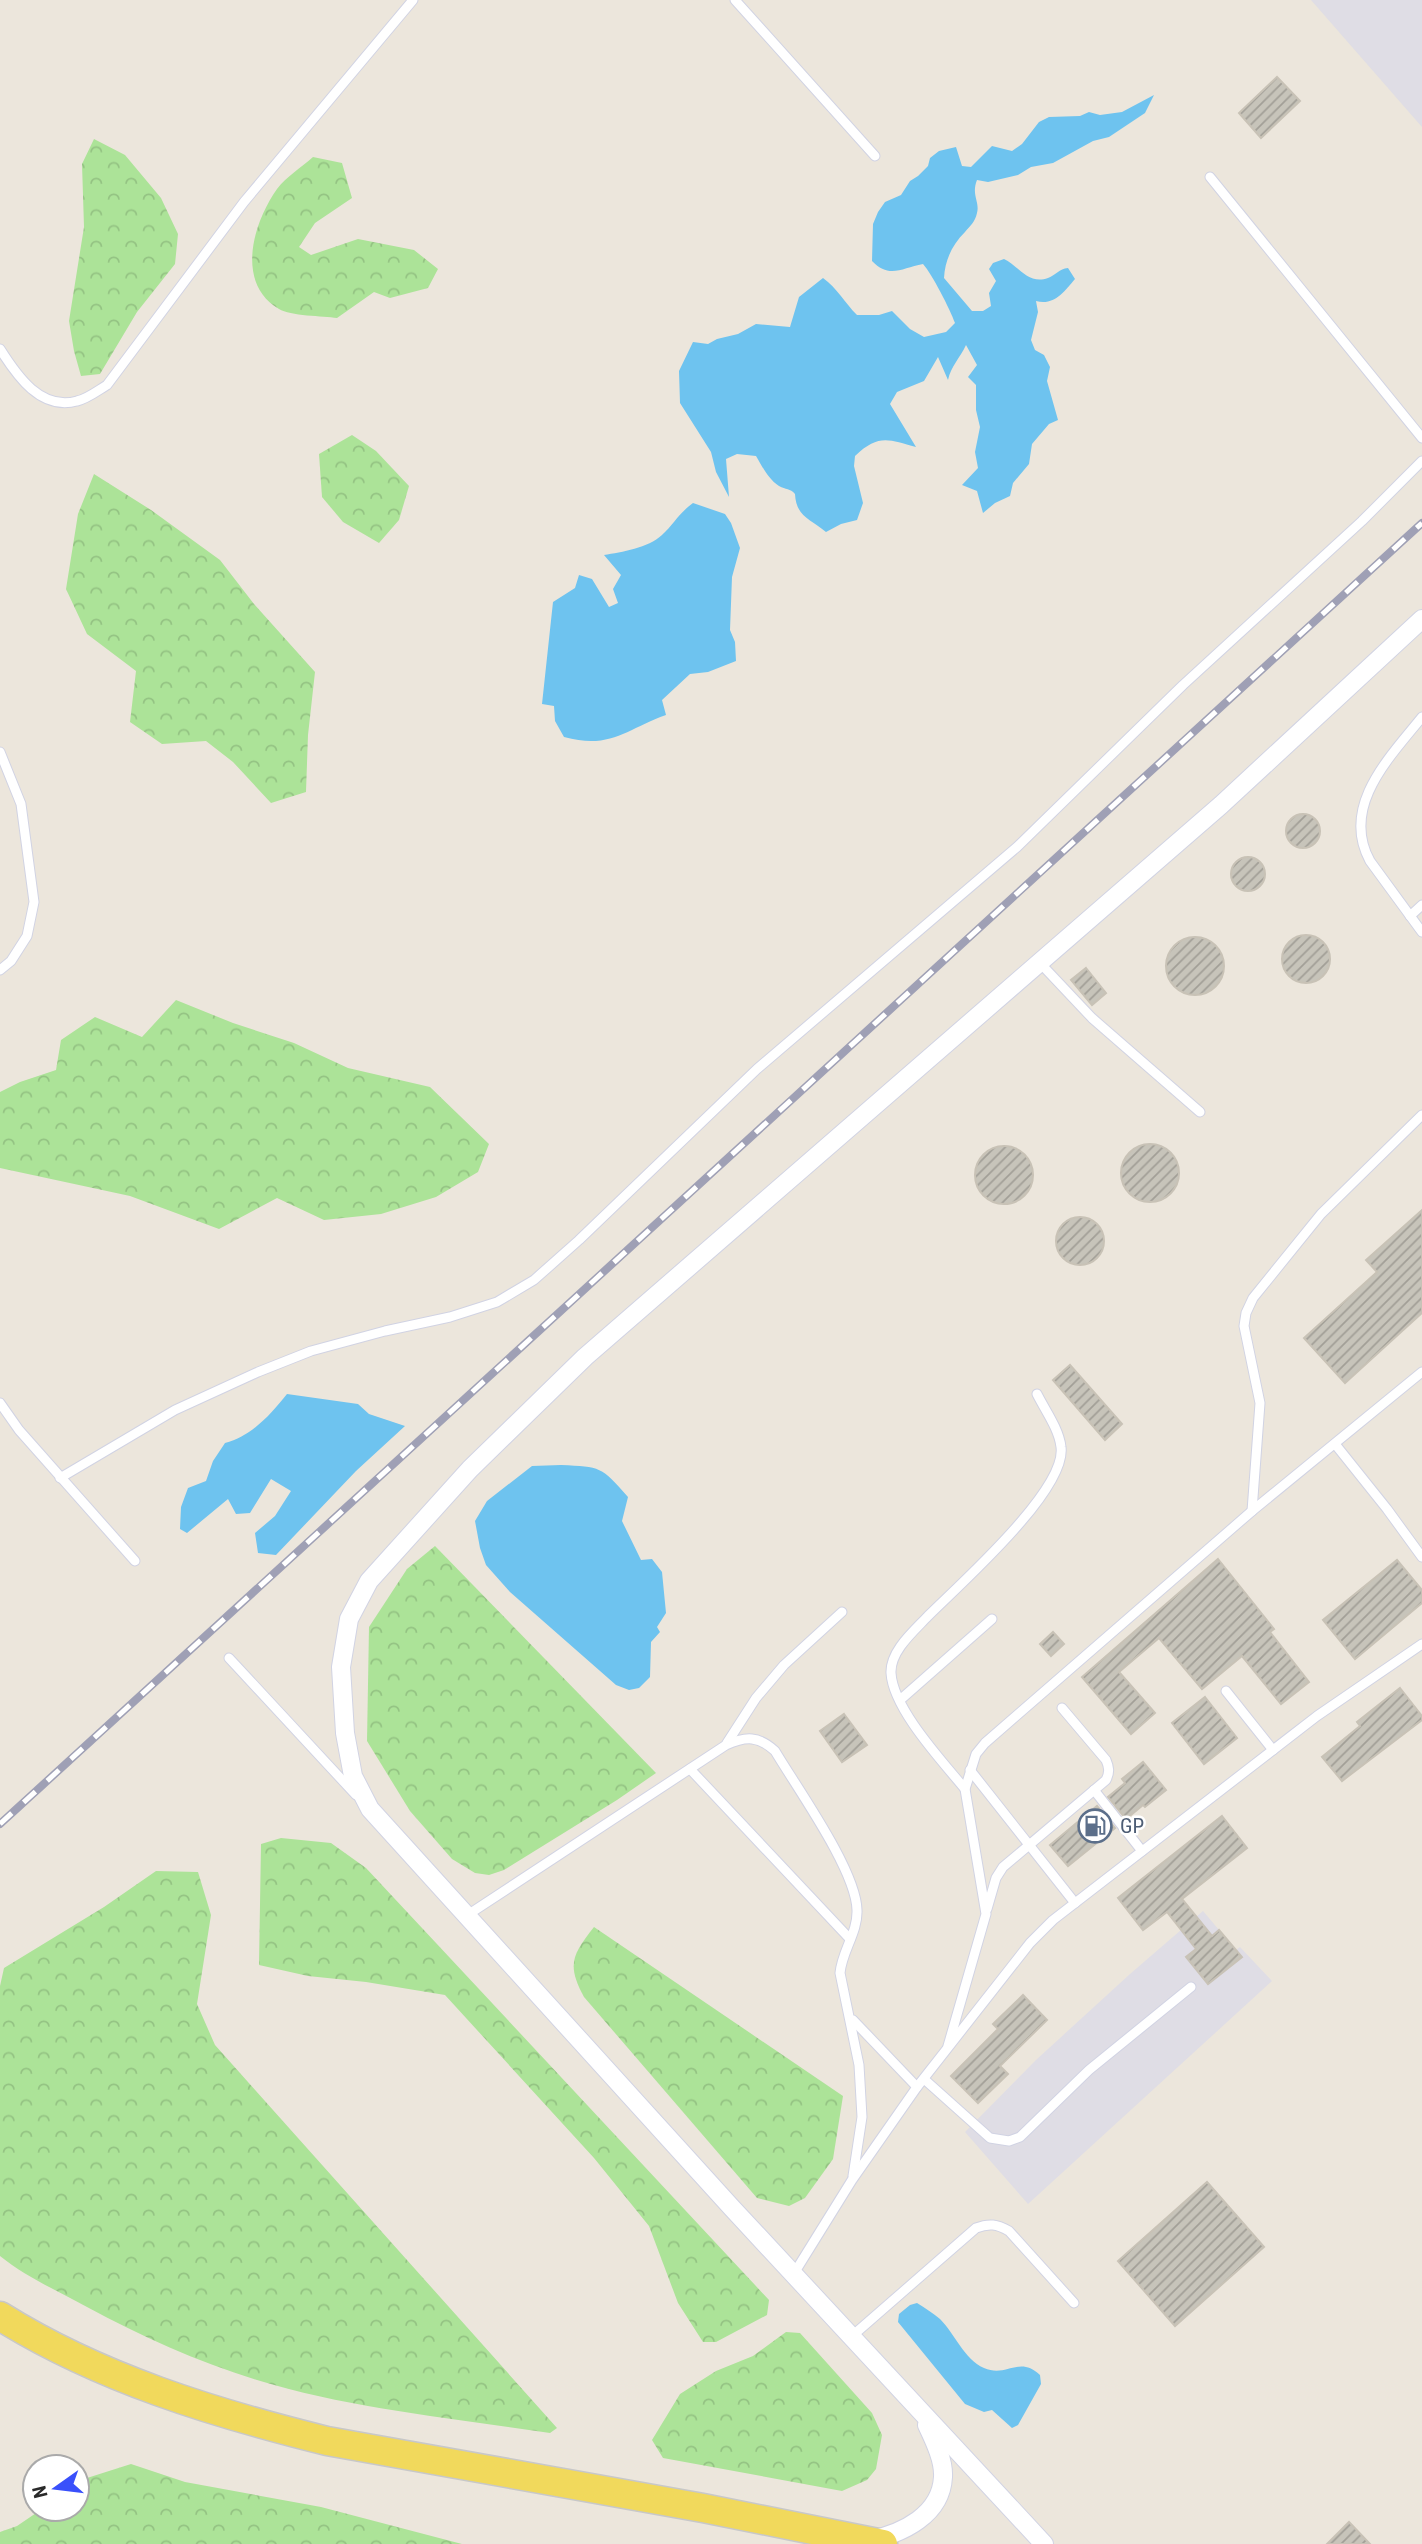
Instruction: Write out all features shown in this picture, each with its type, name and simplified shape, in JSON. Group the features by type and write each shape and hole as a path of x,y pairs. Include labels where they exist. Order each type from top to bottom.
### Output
{"main road":[{"path":"0,2316 117,2376 268,2427 327,2441 703,2508 876,2542"}],"street":[{"path":"1044,2544 793,2275 370,1809 353,1776 345,1733 341,1667 349,1619 369,1581 470,1469 586,1357 1041,964 1221,805 1422,619"},
{"path":"876,2542 913,2525 930,2509 939,2492 943,2475 937,2447 922,2412"}],"lane":[{"path":"0,349 15,372 34,392 57,404 79,401 107,386 244,202 413,0"},
{"path":"736,0 875,156"},
{"path":"1210,177 1422,438"},
{"path":"60,1478 175,1410 258,1372 311,1351 450,1317 497,1302 534,1280 757,1069 1017,847 1183,685 1362,521 1422,461"},
{"path":"1422,717 1378,772 1361,815 1359,832 1363,849 1370,861 1422,932"},
{"path":"0,752 21,803 34,902 27,936 11,961 0,970"},
{"path":"1410,916 1422,905"},
{"path":"1041,964 1092,1018 1200,1112"},
{"path":"1251,1511 1260,1403 1244,1326 1246,1313 1253,1298 1321,1214 1422,1115"},
{"path":"986,1914 965,1789 976,1754 985,1743 1251,1511 1422,1371"},
{"path":"965,1789 920,1733 900,1700 891,1673 893,1661 915,1630 1009,1534 1052,1482 1059,1468 1061,1447 1037,1394"},
{"path":"0,1403 60,1478 135,1560"},
{"path":"1335,1444 1422,1558"},
{"path":"726,1745 755,1698 783,1665 842,1612"},
{"path":"900,1700 992,1619"},
{"path":"793,2275 852,2180 917,2087 1030,1943 1053,1920 1317,1716 1422,1644"},
{"path":"229,1658 370,1809"},
{"path":"1226,1691 1273,1750"},
{"path":"946,2051 996,1878 1003,1867 1028,1844 1106,1780 1109,1767 1106,1760 1062,1708"},
{"path":"466,1916 726,1745 751,1738 764,1741 775,1751 840,1859 853,1888 857,1909 856,1925 841,1962 840,1973 859,2065 862,2117 852,2180"},
{"path":"690,1769 850,1938"},
{"path":"970,1770 1075,1903"},
{"path":"1094,1790 1142,1851"},
{"path":"924,2079 990,2138 1009,2141 1020,2137 1089,2070 1191,1987"},
{"path":"851,2018 917,2087"},
{"path":"851,2337 976,2228 987,2224 998,2224 1009,2231 1073,2303"}],"shaded area":[{"path":"1311,0 1422,0 1422,127"},
{"path":"1203,1911 1236,1950 1240,1947 1272,1981 1028,2204 965,2132 1036,2060"}],"green space":[{"path":"94,139 125,155 161,198 178,234 175,264 137,312 100,374 81,376 69,321 84,227 82,164"},
{"path":"313,157 342,163 352,198 315,223 299,247 311,255 358,239 414,250 438,269 428,288 390,298 374,292 337,318 284,311 265,298 253,269 255,235 277,189"},
{"path":"352,435 376,451 409,486 399,520 379,543 343,522 322,497 319,454"},
{"path":"94,474 151,510 220,560 254,604 315,672 308,735 306,792 271,803 233,762 206,741 162,744 130,722 136,671 87,634 66,589 78,514"},
{"path":"176,1000 294,1043 348,1068 430,1087 489,1144 478,1172 436,1197 381,1214 324,1220 277,1198 219,1229 130,1196 0,1168 0,1092 56,1070 61,1040 95,1017 142,1037"},
{"path":"435,1546 656,1773 504,1870 489,1875 475,1873 452,1859 410,1811 367,1741 369,1627 407,1569"},
{"path":"281,1838 331,1843 366,1868 769,2300 767,2315 716,2342 703,2342 678,2303 649,2226 594,2158 445,1995 308,1976 259,1965 261,1844"},
{"path":"156,1871 198,1872 211,1915 197,2004 215,2045 557,2428 550,2433 366,2406 293,2390 235,2373 170,2348 128,2328 31,2277 0,2256 0,1986 4,1968 104,1907"},
{"path":"594,1927 843,2096 833,2159 805,2198 789,2206 757,2198 584,1997 575,1976 574,1960"},
{"path":"786,2332 800,2333 872,2413 882,2435 876,2469 867,2480 842,2491 663,2458 652,2440 680,2394 716,2371 753,2356"},
{"path":"131,2464 185,2482 321,2507 462,2544 0,2544 0,2532 21,2523 91,2523 91,2477"}],"water":[{"path":"1154,95 1145,113 1109,137 1093,141 1053,163 1031,167 1018,175 988,182 977,180 976,216 950,253 944,278 972,311 983,311 991,306 989,293 996,281 989,269 993,263 1004,259 1035,279 1048,278 1068,268 1075,279 1053,300 1036,301 1038,312 1031,340 1035,350 1044,355 1050,367 1047,381 1058,420 1049,424 1032,444 1029,464 1013,483 1010,496 983,513 977,491 962,485 978,468 975,452 980,427 976,410 976,385 968,377 977,365 966,345 948,380 938,357 924,381 897,392 890,404 916,447 898,442 877,441 855,456 854,466 863,503 857,520 826,532 801,513 795,494 772,480 756,456 737,454 726,459 729,497 716,472 711,452 680,403 679,371 693,342 708,344 738,334 756,324 790,327 799,297 823,278 857,315 879,315 892,311 910,329 924,337 946,332 955,323 923,264 890,271 872,261 873,224 885,202 901,195 910,181 928,166 930,158 939,151 956,147 962,166 971,167 992,146 1012,151 1022,144 1039,122 1049,117 1080,116 1089,112 1100,115 1122,112"},
{"path":"693,503 725,514 740,548 732,577 730,630 735,642 736,661 708,672 690,674 662,700 666,715 606,739 594,741 564,737 555,721 554,706 542,704 553,602 575,588 579,575 592,579 609,607 618,603 613,589 621,575 604,555 650,543 666,531"},
{"path":"287,1394 358,1404 369,1414 405,1426 356,1471 276,1555 258,1553 255,1533 275,1516 291,1491 271,1479 250,1513 236,1514 228,1499 187,1533 180,1529 181,1507 188,1488 206,1481 213,1461 225,1443 252,1430"},
{"path":"532,1466 585,1466 599,1470 619,1487 628,1497 622,1521 641,1560 652,1559 662,1572 666,1613 657,1627 660,1632 651,1642 650,1677 639,1688 629,1690 616,1685 510,1592 486,1565 480,1548 475,1521 487,1501"},
{"path":"917,2303 940,2319 977,2364 992,2370 1026,2367 1040,2375 1041,2384 1018,2425 1012,2428 992,2410 984,2412 965,2404 898,2322 899,2314"}],"building":[{"path":"1277,77 1300,101 1261,138 1239,113"},
{"path":"1303,814 1315,819 1320,831 1315,843 1303,848 1291,843 1286,831 1291,819"},
{"path":"1248,857 1260,862 1265,874 1260,886 1248,891 1236,886 1231,874 1236,862"},
{"path":"1306,935 1315,936 1323,942 1329,950 1329,968 1323,976 1315,982 1306,983 1297,982 1289,976 1283,968 1282,959 1283,950 1289,942 1297,936"},
{"path":"1189,937 1201,937 1216,945 1224,960 1224,972 1216,987 1201,995 1189,995 1174,987 1166,972 1166,960 1174,945"},
{"path":"1086,968 1106,993 1092,1005 1071,980"},
{"path":"1144,1144 1156,1144 1171,1152 1179,1167 1179,1179 1171,1194 1156,1202 1144,1202 1129,1194 1121,1179 1121,1167 1129,1152"},
{"path":"998,1146 1010,1146 1025,1154 1033,1169 1033,1181 1025,1196 1010,1204 998,1204 983,1196 975,1181 975,1169 983,1154"},
{"path":"1422,1210 1422,1313 1345,1383 1304,1338 1377,1272 1366,1260"},
{"path":"1080,1217 1097,1224 1104,1241 1097,1258 1080,1265 1063,1258 1056,1241 1063,1224"},
{"path":"1070,1365 1122,1424 1105,1440 1053,1380"},
{"path":"1218,1559 1274,1629 1270,1632 1309,1682 1281,1704 1242,1656 1202,1689 1159,1638 1119,1672 1155,1713 1131,1734 1082,1677"},
{"path":"1397,1560 1422,1590 1422,1603 1355,1659 1323,1620"},
{"path":"1053,1632 1064,1644 1051,1656 1040,1644"},
{"path":"1400,1688 1422,1716 1422,1720 1342,1781 1322,1757 1360,1726 1357,1722"},
{"path":"1205,1697 1237,1738 1204,1764 1172,1723"},
{"path":"844,1714 867,1745 842,1762 820,1731"},
{"path":"1143,1762 1166,1790 1126,1819 1108,1797 1125,1783 1122,1779"},
{"path":"1097,1806 1115,1828 1068,1866 1050,1845"},
{"path":"1222,1816 1247,1848 1182,1899 1212,1936 1219,1930 1242,1957 1208,1984 1186,1957 1196,1949 1167,1912 1143,1930 1118,1898"},
{"path":"1023,1995 1047,2020 1000,2066 1008,2074 978,2103 951,2076 998,2029 993,2024"},
{"path":"1207,2182 1264,2247 1175,2326 1118,2261"},
{"path":"1349,2522 1370,2544 1327,2544"}],"railway":[{"path":"0,1824 1422,523"}],"place":[{"name":"GP","path":"1095,1826"}]}
